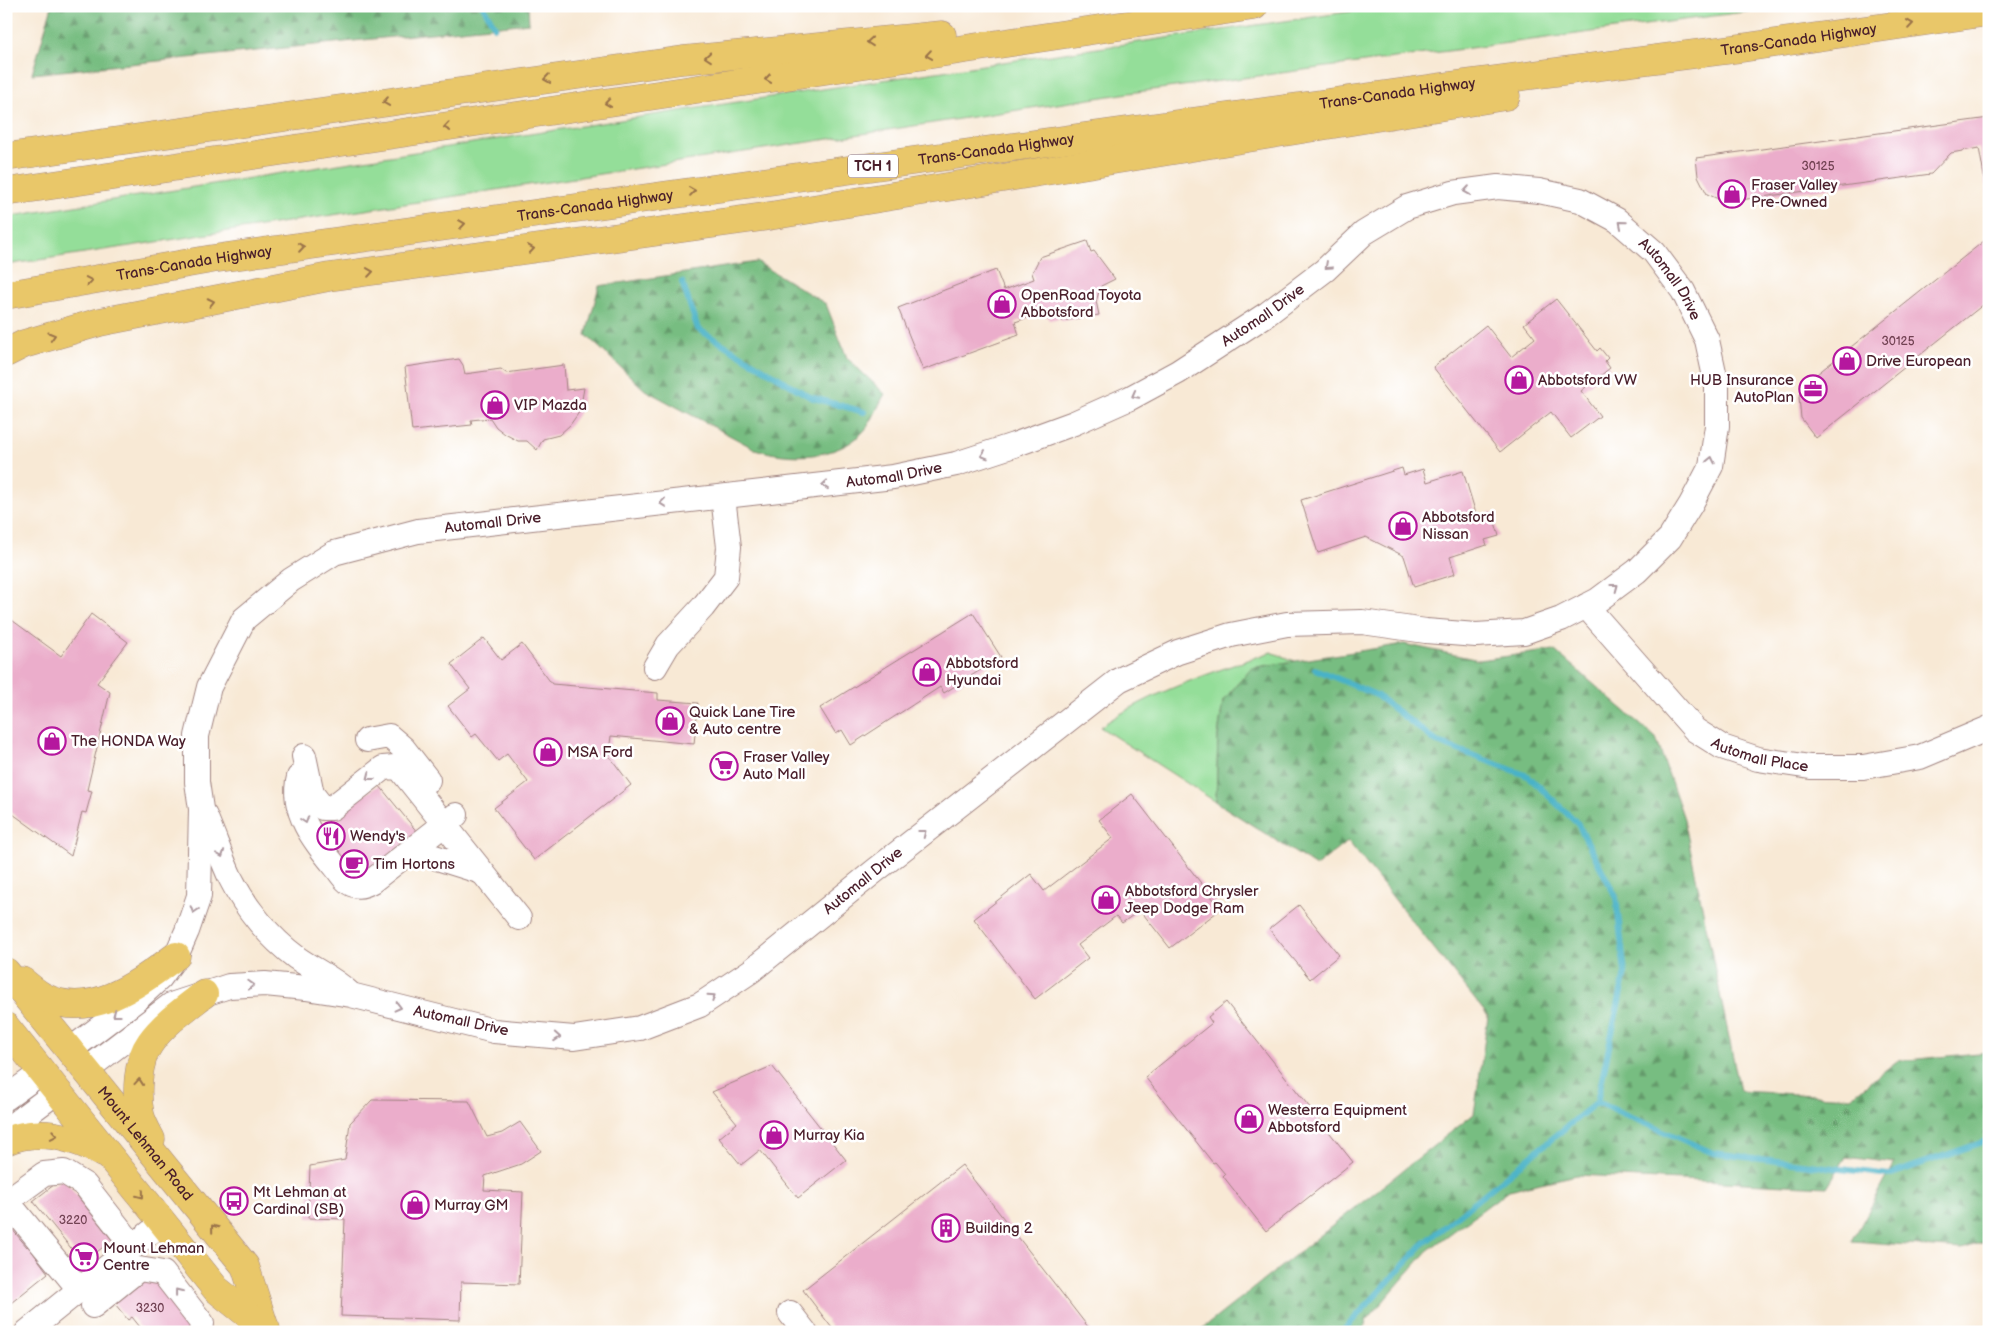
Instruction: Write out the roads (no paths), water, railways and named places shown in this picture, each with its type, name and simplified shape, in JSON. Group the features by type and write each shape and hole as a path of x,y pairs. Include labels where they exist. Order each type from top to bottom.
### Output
{"main road":[{"path":"6,157 683,60 1020,28 1214,6"},
{"path":"6,192 1254,6"},
{"name":"Trans-Canada Highway","path":"6,295 231,256 1431,89 1741,48 1989,12"},
{"path":"6,353 24,344 100,322 329,278 763,217 1462,104 1741,48"},
{"path":"6,144 98,143"},
{"path":"6,970 44,997 64,1004 80,1006 118,994 139,983 176,956"},
{"name":"Mount Lehman Road","path":"6,970 244,1266 264,1330"},
{"path":"160,1161 140,1116 138,1092 140,1068 149,1044 175,1017 204,994"},
{"name":"Mount Lehman Road","path":"6,1027 216,1289 264,1330"},
{"path":"50,1082 78,1060"},
{"path":"6,1141 19,1135 51,1134 84,1143 110,1157"}],"street":[{"name":"Automall Drive","path":"78,1060 171,1005 229,986 265,984 351,995 494,1031 574,1038 640,1028 700,1005 752,971 889,859 1120,680 1178,652 1231,634 1287,624 1362,622 1426,631 1476,634 1524,632 1561,619 1598,600 1637,571 1670,538 1711,466 1717,426 1717,386 1706,340 1683,291 1654,252 1617,220 1580,200 1539,191 1498,187 1453,193 1407,207 1364,233 1325,270 1267,314 1194,362 1130,398 1074,423 956,464 893,477 418,531 334,553 291,580 244,620 209,687 197,736 196,782 202,809 231,879 243,900 258,920 297,958 340,984 351,995"},
{"path":"655,667 668,645 703,607 726,577 729,547 723,496"},
{"name":"Automall Place","path":"1586,606 1695,730 1722,748 1758,759 1810,767 1863,767 1920,757 1989,728"},
{"path":"367,740 389,736 403,748 445,824 523,900 518,918 445,824 401,770 395,767 383,768 332,808 323,808 312,794 304,756 297,782 298,798 305,823 314,840 350,883 366,885 445,824"},
{"name":"Automall Drive","path":"78,1060 160,978 176,956 198,896 202,809"},
{"path":"412,850 482,872"},
{"path":"6,1098 50,1082"},
{"path":"6,1130 50,1082"},
{"path":"86,1298 7,1201 44,1174 64,1172 85,1185 133,1246"},
{"path":"86,1298 133,1246 163,1222"},
{"path":"26,1332 139,1269 163,1273 202,1323 201,1332"},
{"path":"790,1313 805,1332"}],"waterway":[{"path":"483,6 495,27"},
{"path":"682,282 698,329 810,397 864,412"},
{"path":"1315,669 1376,695 1437,742 1528,776 1578,824 1616,897 1625,973 1597,1102 1422,1245 1342,1332"},
{"path":"1597,1102 1713,1153 1889,1175 1989,1140"}],"place":[{"name":"Fraser Valley Pre-Owned","path":"1732,194"},
{"name":"OpenRoad Toyota Abbotsford","path":"1002,304"},
{"name":"Drive European","path":"1847,361"},
{"name":"Abbotsford VW","path":"1519,380"},
{"name":"HUB Insurance AutoPlan","path":"1813,389"},
{"name":"VIP Mazda","path":"495,405"},
{"name":"Abbotsford Nissan","path":"1403,526"},
{"name":"Abbotsford Hyundai","path":"927,672"},
{"name":"Quick Lane Tire & Auto centre","path":"670,721"},
{"name":"The HONDA Way","path":"52,741"},
{"name":"MSA Ford","path":"548,752"},
{"name":"Fraser Valley Auto Mall","path":"724,766"},
{"name":"Wendy's","path":"331,836"},
{"name":"Tim Hortons","path":"354,864"},
{"name":"Abbotsford Chrysler Jeep Dodge Ram","path":"1106,900"},
{"name":"Westerra Equipment Abbotsford","path":"1249,1119"},
{"name":"Murray Kia","path":"774,1135"},
{"name":"Mt Lehman at Cardinal (SB)","path":"234,1201"},
{"name":"Murray GM","path":"415,1205"},
{"name":"Building 2","path":"946,1228"},
{"name":"Mount Lehman Centre","path":"84,1257"}]}
